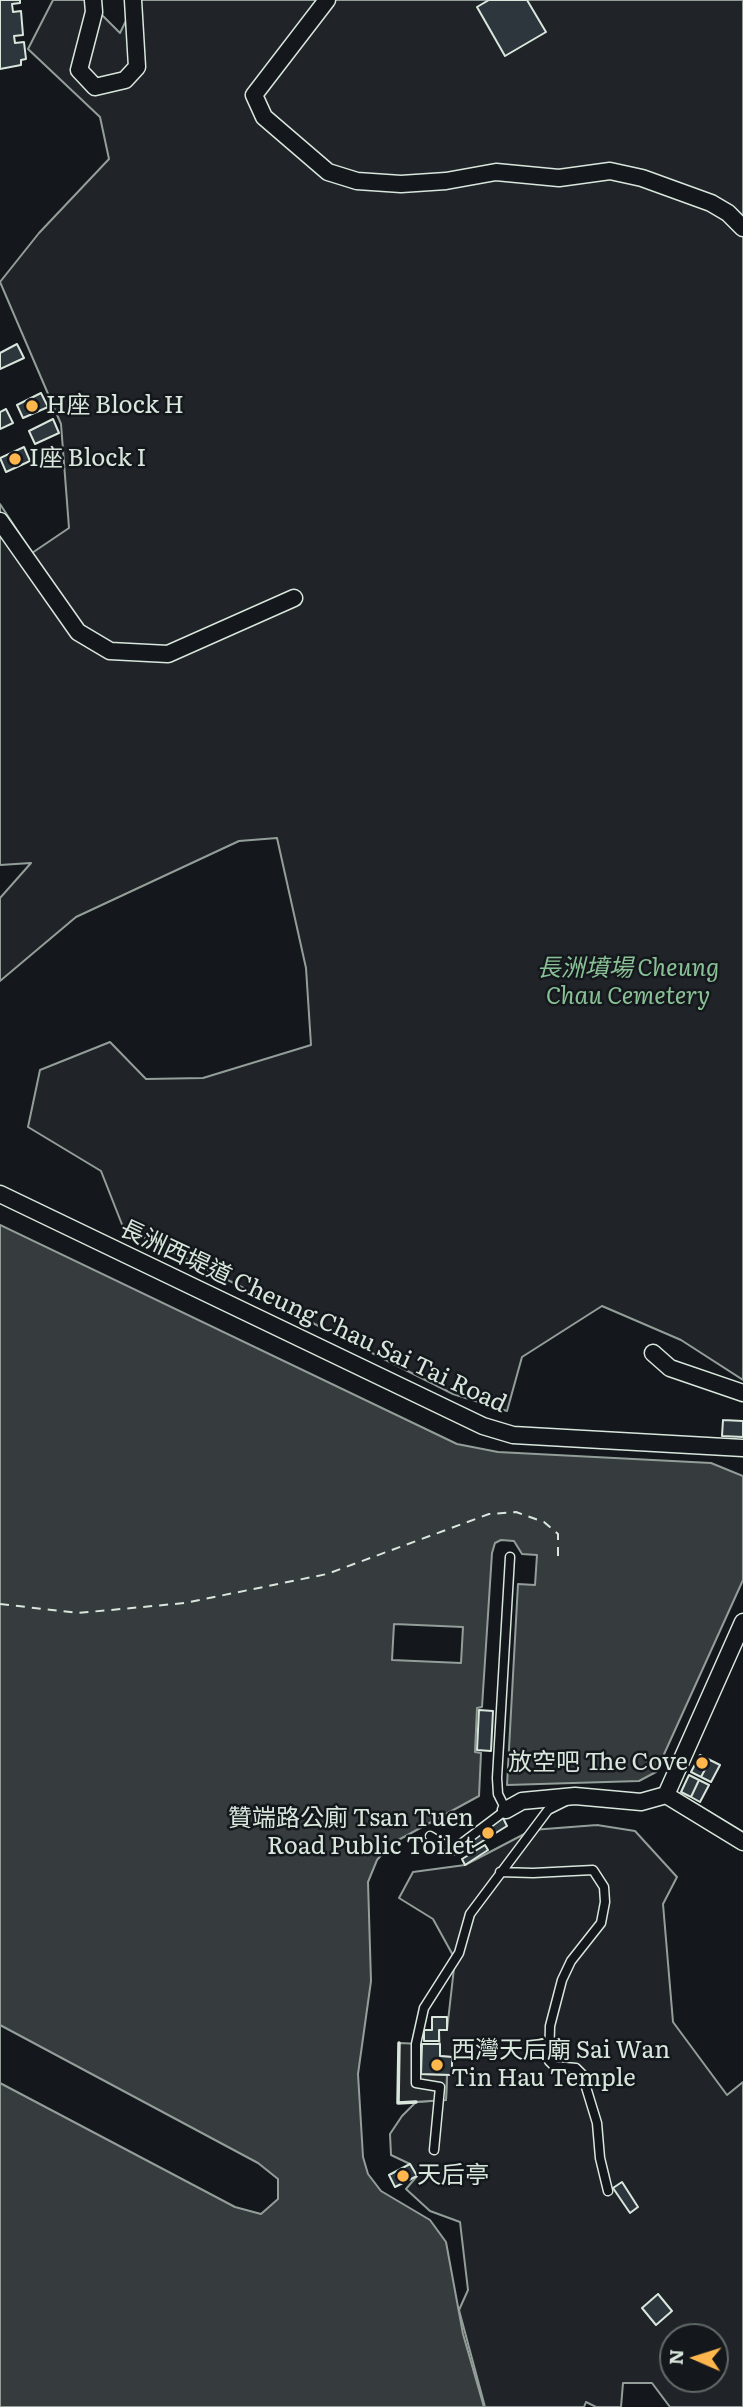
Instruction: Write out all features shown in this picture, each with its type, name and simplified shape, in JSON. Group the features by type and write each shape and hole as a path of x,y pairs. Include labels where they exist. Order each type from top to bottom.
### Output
{"street":[{"path":"93,0 94,12 79,70 95,87 125,80 137,67 133,0"},
{"path":"327,0 254,95 264,117 328,172 357,181 401,184 434,183 496,172 559,178 610,171 642,178 711,203 728,213 743,228"},
{"path":"0,522 78,632 110,651 168,654 294,598"},
{"name":"長洲西堤道 Cheung Chau Sai Tai Road","path":"0,1194 483,1426 513,1435 743,1448"},
{"path":"653,1353 670,1368 743,1393"},
{"path":"666,1795 743,1622"},
{"path":"506,1810 522,1801 575,1797 641,1802 666,1795 743,1842"}],"lane":[{"path":"430,1836 453,1850 506,1810 498,1794 497,1779 510,1557"},
{"path":"434,2150 440,2087 416,2083 416,2044 424,2008 458,1953 467,1919 500,1871 548,1810 575,1797"},
{"path":"500,1871 533,1874 590,1870 597,1872 604,1886 606,1902 601,1923 571,1961 562,1980 550,2026 549,2061 554,2066 576,2068 582,2074 597,2123 600,2158 608,2191"}],"green space":[{"name":"長洲墳場 Cheung Chau Cemetery","path":"53,0 87,0 120,33 136,0 743,0 743,1380 681,1340 602,1306 522,1357 507,1411 453,1394 123,1227 101,1171 28,1127 40,1070 110,1042 146,1079 203,1078 311,1045 306,968 277,838 239,841 76,917 0,981 0,898 31,863 0,865 0,504 32,553 69,528 61,424 0,282 39,233 109,159 100,117 28,49"},
{"path":"597,1825 635,1831 677,1877 663,1904 673,2022 727,2095 743,2082 743,2407 670,2407 660,2393 729,2393 729,2323 659,2323 659,2392 652,2383 623,2383 621,2407 596,2407 586,2402 584,2407 485,2407 459,2310 468,2290 460,2222 430,2211 406,2189 417,2176 410,2164 391,2155 390,2134 416,2102 446,2100 447,2075 452,2074 452,2057 440,2056 439,2030 447,2030 455,1959 433,1919 399,1898 413,1872 465,1865 532,1830"}],"shaded area":[{"path":"0,1225 457,1444 498,1452 711,1463 743,1476 743,1580 656,1772 639,1781 507,1785 518,1584 535,1585 537,1555 522,1554 514,1541 501,1540 495,1543 492,1553 482,1707 477,1708 475,1752 481,1753 479,1796 391,1844 377,1860 368,1882 371,1981 358,2074 363,2157 368,2174 381,2191 430,2220 446,2242 463,2334 484,2407 0,2407"},
{"path":"399,2043 422,2044 421,2074 447,2075 446,2100 398,2103"}],"pier":[{"path":"394,1624 463,1627 461,1663 392,1660"},
{"path":"0,2025 258,2163 278,2179 278,2199 261,2214 235,2207 0,2083"}],"building":[{"path":"0,0 20,0 20,3 12,4 13,12 21,11 23,35 14,36 15,43 24,42 26,59 21,60 21,65 0,69"},
{"path":"489,0 527,0 546,32 505,56 477,7"},
{"path":"17,344 24,358 0,369 0,353"},
{"name":"H座 Block H","path":"41,393 48,407 23,418 17,405"},
{"path":"6,409 13,423 0,429 0,412"},
{"path":"53,419 59,433 35,444 29,431"},
{"name":"I座 Block I","path":"24,447 30,461 6,472 0,458"},
{"path":"723,1420 743,1421 743,1437 722,1436"},
{"path":"479,1710 493,1711 491,1751 477,1750"},
{"path":"700,1755 710,1760 701,1777 691,1772"},
{"path":"710,1760 720,1765 711,1782 701,1777"},
{"path":"689,1775 699,1780 691,1797 681,1792"},
{"path":"699,1780 709,1785 700,1802 691,1797"},
{"name":"贊端路公廁 Tsan Tuen Road Public Toilet","path":"503,1818 507,1826 473,1847 468,1840"},
{"path":"485,1845 488,1850 465,1865 462,1859"},
{"path":"432,2017 447,2017 447,2030 439,2030 439,2041 424,2041 424,2030 432,2030"},
{"name":"西灣天后廟 Sai Wan Tin Hau Temple","path":"422,2044 440,2044 440,2056 452,2057 452,2075 421,2074"},
{"path":"603,2075 605,2083 588,2088 586,2079"},
{"name":"天后亭","path":"410,2164 417,2176 395,2187 389,2175"},
{"path":"622,2182 638,2207 630,2213 613,2188"},
{"path":"658,2294 672,2311 656,2325 642,2308"}],"ferry route":[{"path":"0,1604 78,1613 185,1603 327,1574 489,1514 516,1512 544,1522 558,1534 558,1562"}],"wall":[{"path":"399,2043 398,2103 416,2102"}],"place":[{"name":"H座 Block H","path":"32,406"},
{"name":"I座 Block I","path":"15,459"},
{"name":"放空吧 The Cove","path":"702,1763"},
{"name":"贊端路公廁 Tsan Tuen Road Public Toilet","path":"488,1833"},
{"name":"西灣天后廟 Sai Wan Tin Hau Temple","path":"437,2065"},
{"name":"天后亭","path":"403,2176"}]}
